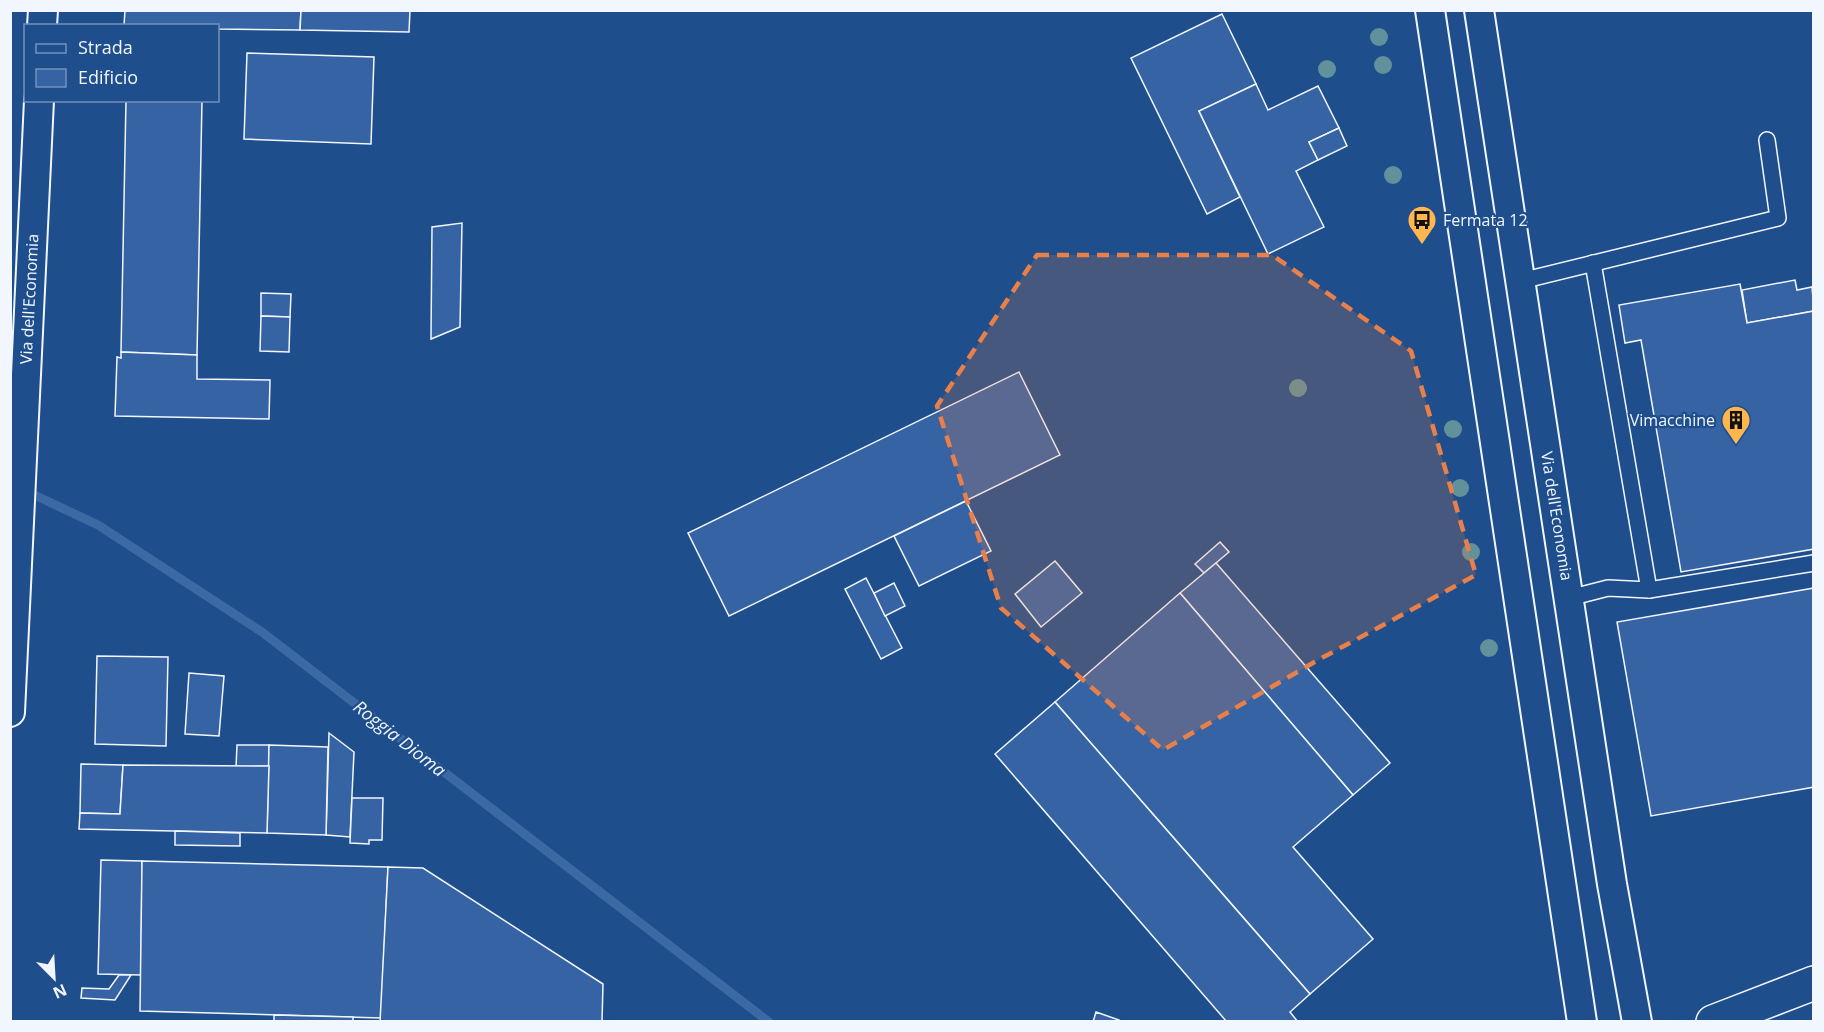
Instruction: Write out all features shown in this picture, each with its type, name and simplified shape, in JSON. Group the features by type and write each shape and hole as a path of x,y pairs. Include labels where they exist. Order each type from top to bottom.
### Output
{"main road":[{"path":"1713,1022 1814,983"}],"street":[{"path":"1430,10 1582,1022"},
{"name":"Via dell'Economia","path":"1479,10 1612,884 1637,1022"},
{"name":"Via dell'Economia","path":"10,712 39,102"}],"lane":[{"path":"1521,281 1778,218 1767,141"},
{"path":"1593,263 1649,591"},
{"path":"1569,598 1608,588 1649,591 1814,563"}],"highlighted area":[{"path":"1037,255 1272,255 1411,351 1476,575 1318,660 1163,750 1001,608 937,406"}],"building":[{"path":"125,10 301,10 300,30 219,29 219,24 124,24"},
{"path":"301,10 410,10 409,32 300,30"},
{"path":"1222,14 1256,84 1199,111 1240,197 1207,214 1131,58"},
{"path":"247,53 374,57 371,144 244,139"},
{"path":"1256,84 1268,110 1318,86 1339,128 1309,142 1318,160 1296,171 1324,227 1268,254 1199,111"},
{"path":"126,102 202,102 197,355 121,352"},
{"path":"1339,128 1347,146 1318,160 1309,142"},
{"path":"462,223 460,327 431,339 432,227"},
{"path":"1795,280 1797,290 1812,287 1814,311 1747,323 1742,290"},
{"name":"Vimacchine","path":"1740,284 1747,323 1814,311 1814,549 1681,572 1641,340 1625,343 1619,305"},
{"path":"261,293 291,294 290,317 261,316"},
{"path":"261,316 290,317 289,352 260,351"},
{"path":"121,352 197,355 197,379 270,380 269,419 115,416 117,357 121,358"},
{"path":"1019,372 1060,455 729,616 688,533"},
{"path":"966,501 991,551 919,586 894,536"},
{"path":"1220,542 1229,552 1204,573 1195,564"},
{"path":"1055,561 1082,593 1041,627 1015,594"},
{"path":"1216,563 1390,763 1353,795 1180,593"},
{"path":"866,578 902,648 881,659 845,589"},
{"path":"894,583 905,606 885,616 874,593"},
{"path":"1814,588 1814,787 1651,816 1617,622"},
{"path":"1180,593 1353,795 1293,847 1373,939 1310,994 1055,702"},
{"path":"97,656 168,657 166,746 95,744"},
{"path":"189,673 224,676 219,736 185,734"},
{"path":"1055,702 1310,994 1290,1012 1298,1022 1227,1022 995,754"},
{"path":"329,733 354,752 350,837 326,835"},
{"path":"237,745 269,745 269,766 236,767"},
{"path":"269,745 328,747 326,835 267,833"},
{"path":"81,764 123,765 120,814 80,813"},
{"path":"123,765 269,766 267,833 79,829 80,813 120,814"},
{"path":"352,798 383,798 382,840 369,840 369,844 350,843"},
{"path":"175,831 240,833 240,846 175,845"},
{"path":"101,860 142,861 141,975 98,974"},
{"path":"142,861 388,867 381,1018 140,1011"},
{"path":"388,867 423,868 603,984 602,1022 380,1022"},
{"path":"119,975 131,975 115,1000 81,998 82,988 109,989"},
{"path":"1096,1012 1119,1020 1119,1022 1093,1022"},
{"path":"274,1015 353,1017 353,1022 274,1022"}],"waterway":[{"name":"Roggia Dioma","path":"26,491 98,525 262,632 769,1022"}],"place":[{"name":"Fermata 12","path":"1422,246"},
{"name":"Vimacchine","path":"1736,446"}]}
